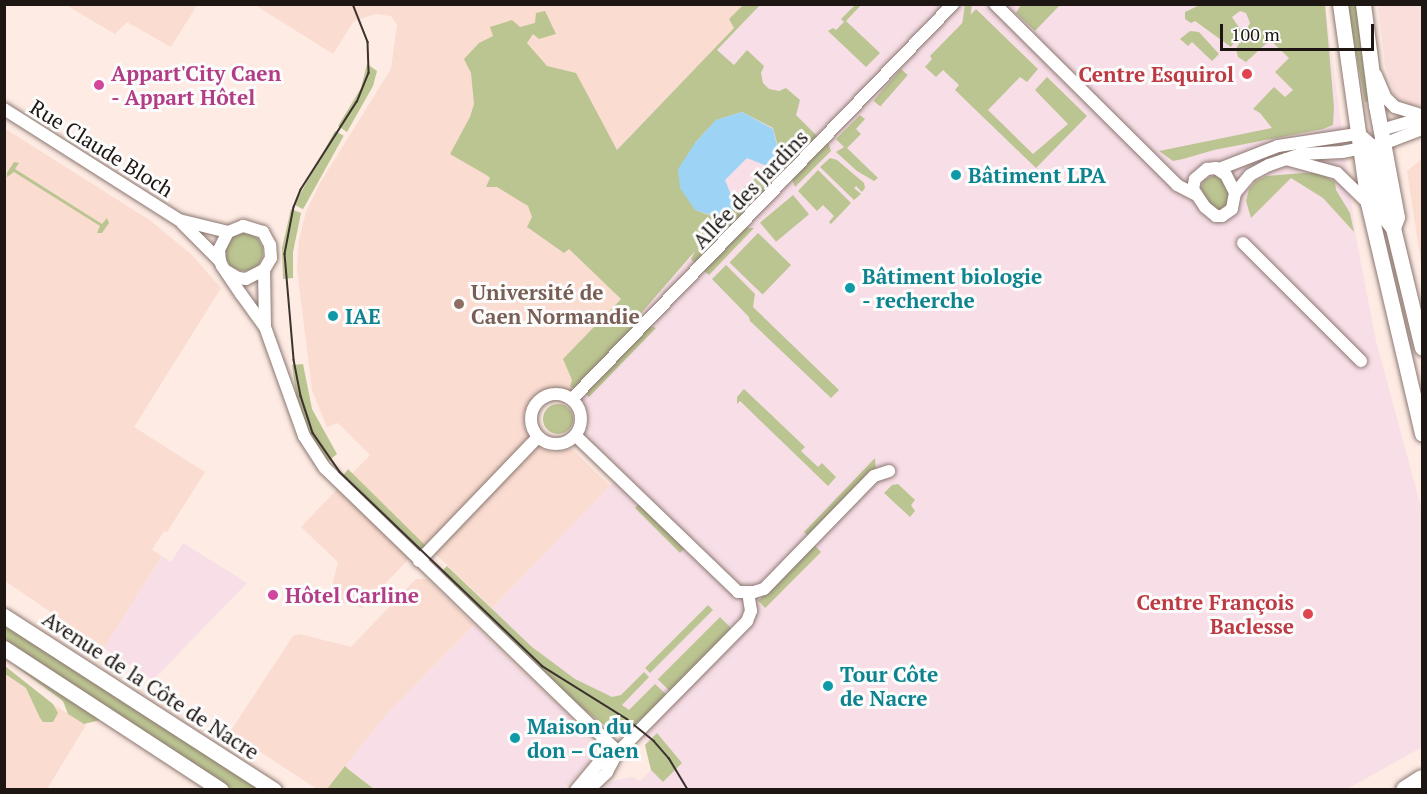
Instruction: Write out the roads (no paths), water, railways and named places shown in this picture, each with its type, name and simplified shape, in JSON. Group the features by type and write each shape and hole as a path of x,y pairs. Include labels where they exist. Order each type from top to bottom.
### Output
{"highway":[{"path":"1405,789 1422,779"}],"main road":[{"path":"1340,4 1370,140 1396,217 1393,228 1422,348"},
{"path":"1363,4 1371,60 1368,203 1422,434"},
{"name":"Avenue de la Côte de Nacre","path":"4,616 274,789"},
{"path":"4,648 221,789"}],"street":[{"name":"Allée des Jardins","path":"572,399 952,4"},
{"path":"995,4 1177,185 1195,194 1216,216 1222,216 1232,209 1235,193 1258,169 1301,154 1337,153 1422,116"},
{"path":"1371,60 1382,90 1391,103 1402,111 1422,116"},
{"name":"Rue Claude Bloch","path":"4,109 179,220 223,266 265,327 304,436 333,478 618,752"},
{"path":"1195,194 1193,184 1195,179 1207,169 1219,169 1278,146 1370,140 1422,129"},
{"path":"1286,159 1337,173 1368,203"},
{"path":"1219,169 1226,175 1235,193"},
{"name":"Rue Claude Bloch","path":"179,220 228,232"},
{"path":"243,226 263,232 270,244 271,258 264,270 246,279 238,278 223,266 219,250 228,232 243,226"},
{"path":"1244,243 1361,361"},
{"name":"Rue Claude Bloch","path":"264,270 265,327"},
{"path":"554,394 572,399 581,412 582,421 576,436 569,441 553,444 538,436 531,416 537,402 554,394"},
{"path":"419,561 538,436"},
{"path":"576,436 736,591 748,592 764,589 874,476 889,471"},
{"path":"576,789 598,764 618,752 747,621 751,611 748,592"},
{"path":"588,789 607,772 618,752"}],"water":[{"path":"742,112 773,129 782,166 773,172 767,166 747,158 725,180 736,207 724,219 695,210 680,188 678,169 695,143 716,120"}],"tram line":[{"path":"353,4 368,42 369,73 357,102 301,190 294,207 285,254 294,360 301,396 313,433 340,472 542,666 627,719 654,741 669,758 688,790"}],"place":[{"name":"Centre Esquirol","path":"1247,74"},
{"name":"Appart'City Caen - Appart Hôtel","path":"99,85"},
{"name":"Bâtiment LPA","path":"956,175"},
{"name":"Bâtiment biologie - recherche","path":"850,288"},
{"name":"Université de Caen Normandie","path":"459,304"},
{"name":"IAE","path":"333,316"},
{"name":"Hôtel Carline","path":"273,595"},
{"name":"Centre François Baclesse","path":"1308,614"},
{"name":"Tour Côte de Nacre","path":"828,686"},
{"name":"Maison du don – Caen","path":"515,738"}]}
